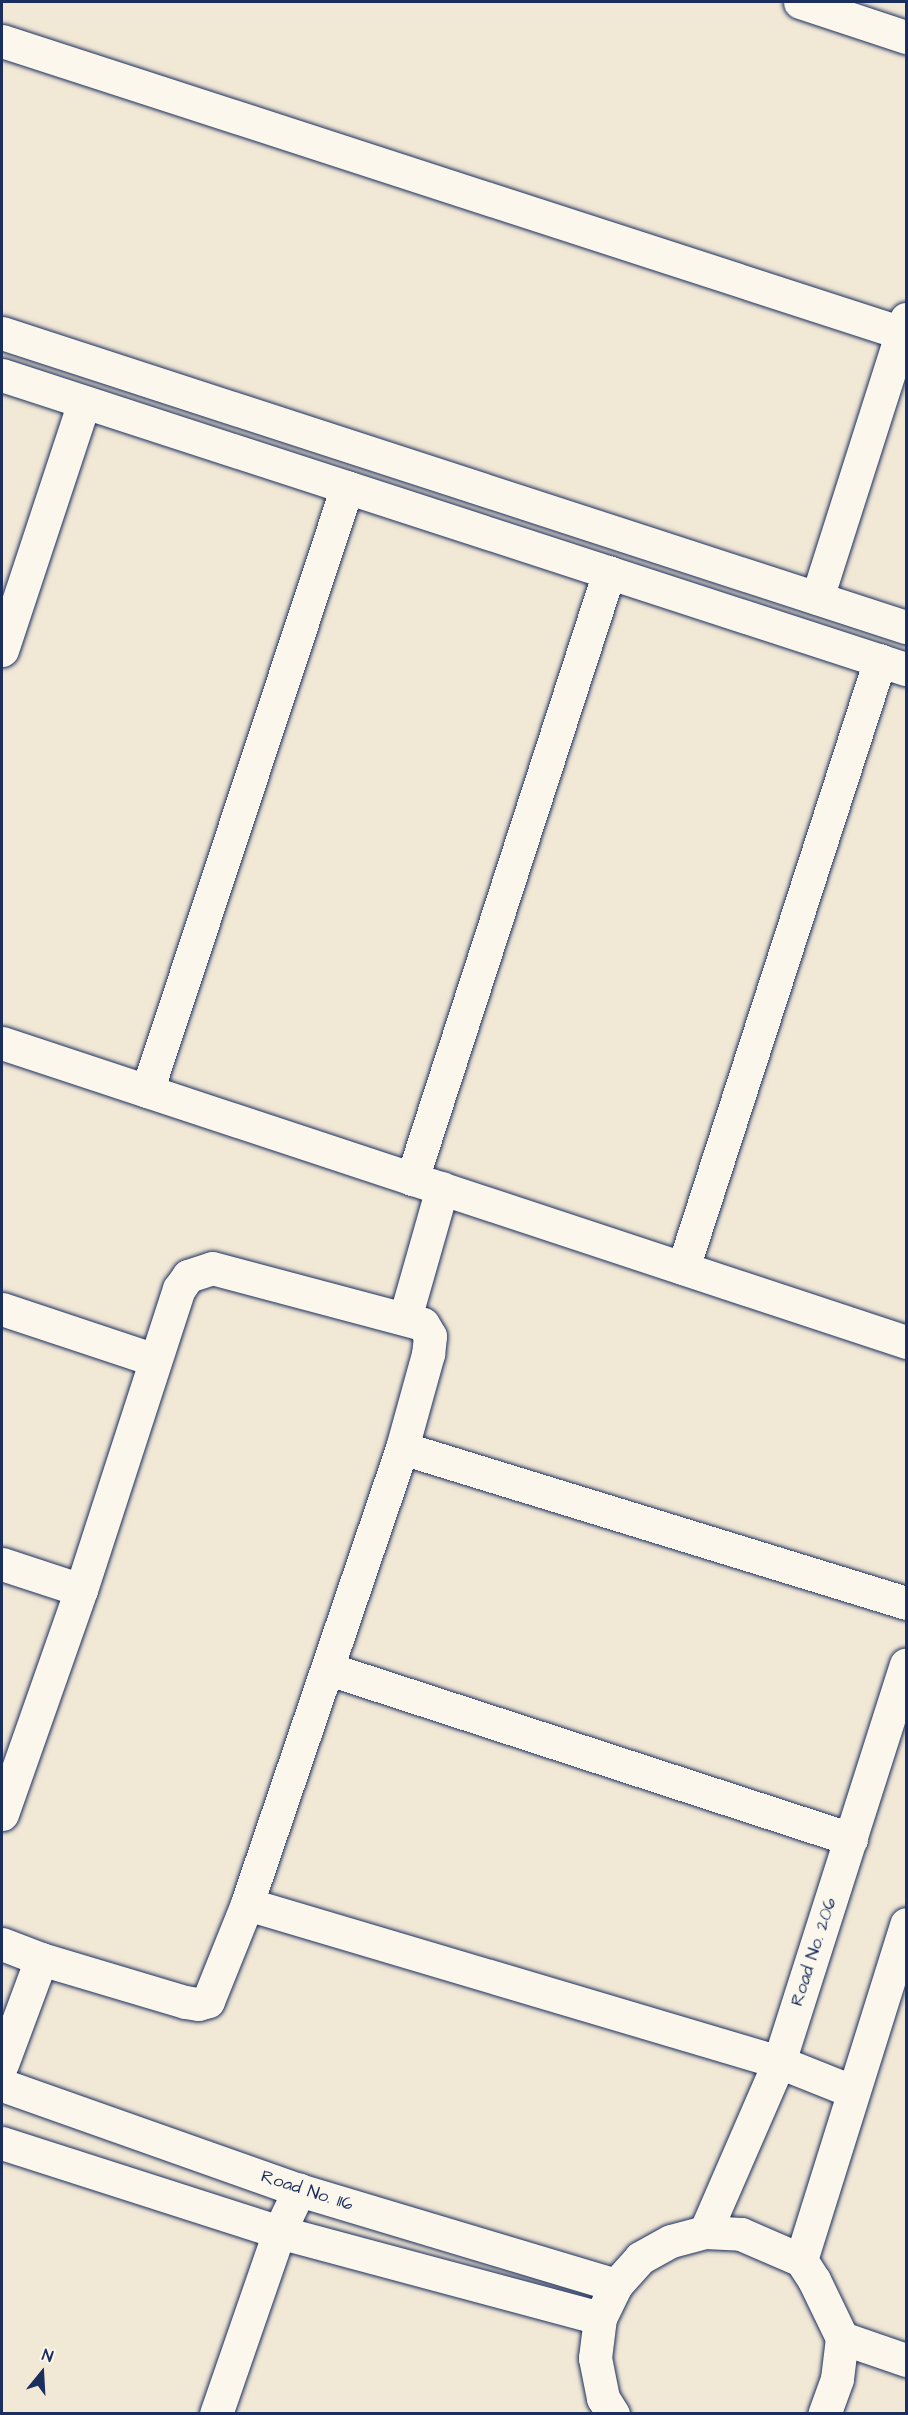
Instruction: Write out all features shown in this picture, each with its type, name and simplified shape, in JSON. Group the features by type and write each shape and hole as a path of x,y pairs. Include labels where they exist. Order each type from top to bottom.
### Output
{"street":[{"path":"800,2 906,37"},
{"path":"2,41 904,326 817,598"},
{"path":"2,333 906,627"},
{"path":"2,375 893,665 683,1268"},
{"path":"2,650 84,402"},
{"path":"147,1091 347,487"},
{"path":"405,1318 427,1184 609,572"},
{"path":"2,1043 906,1342"},
{"path":"2,1814 81,1590 179,1289 189,1276 199,1270 212,1268 423,1324 430,1336 428,1354 402,1448 329,1669 247,1904 208,2001 198,2004 41,1959 2,1944"},
{"path":"2,1309 155,1360"},
{"path":"402,1448 906,1603"},
{"path":"2,1564 81,1590"},
{"name":"Road No. 206","path":"705,2232 779,2062 906,1665"},
{"path":"329,1669 851,1839"},
{"path":"247,1904 779,2062 852,2091"},
{"path":"801,2259 906,1924"},
{"path":"2,2064 41,1959"},
{"name":"Road No. 116","path":"2,2085 299,2190 616,2285"},
{"path":"2,2143 279,2232 600,2318"},
{"path":"216,2414 279,2232 299,2190"},
{"path":"613,2414 603,2398 595,2358 600,2318 616,2285 640,2258 671,2241 705,2232 741,2234 801,2259 832,2314 842,2338 837,2379 824,2414"},
{"path":"842,2338 906,2360"}]}
